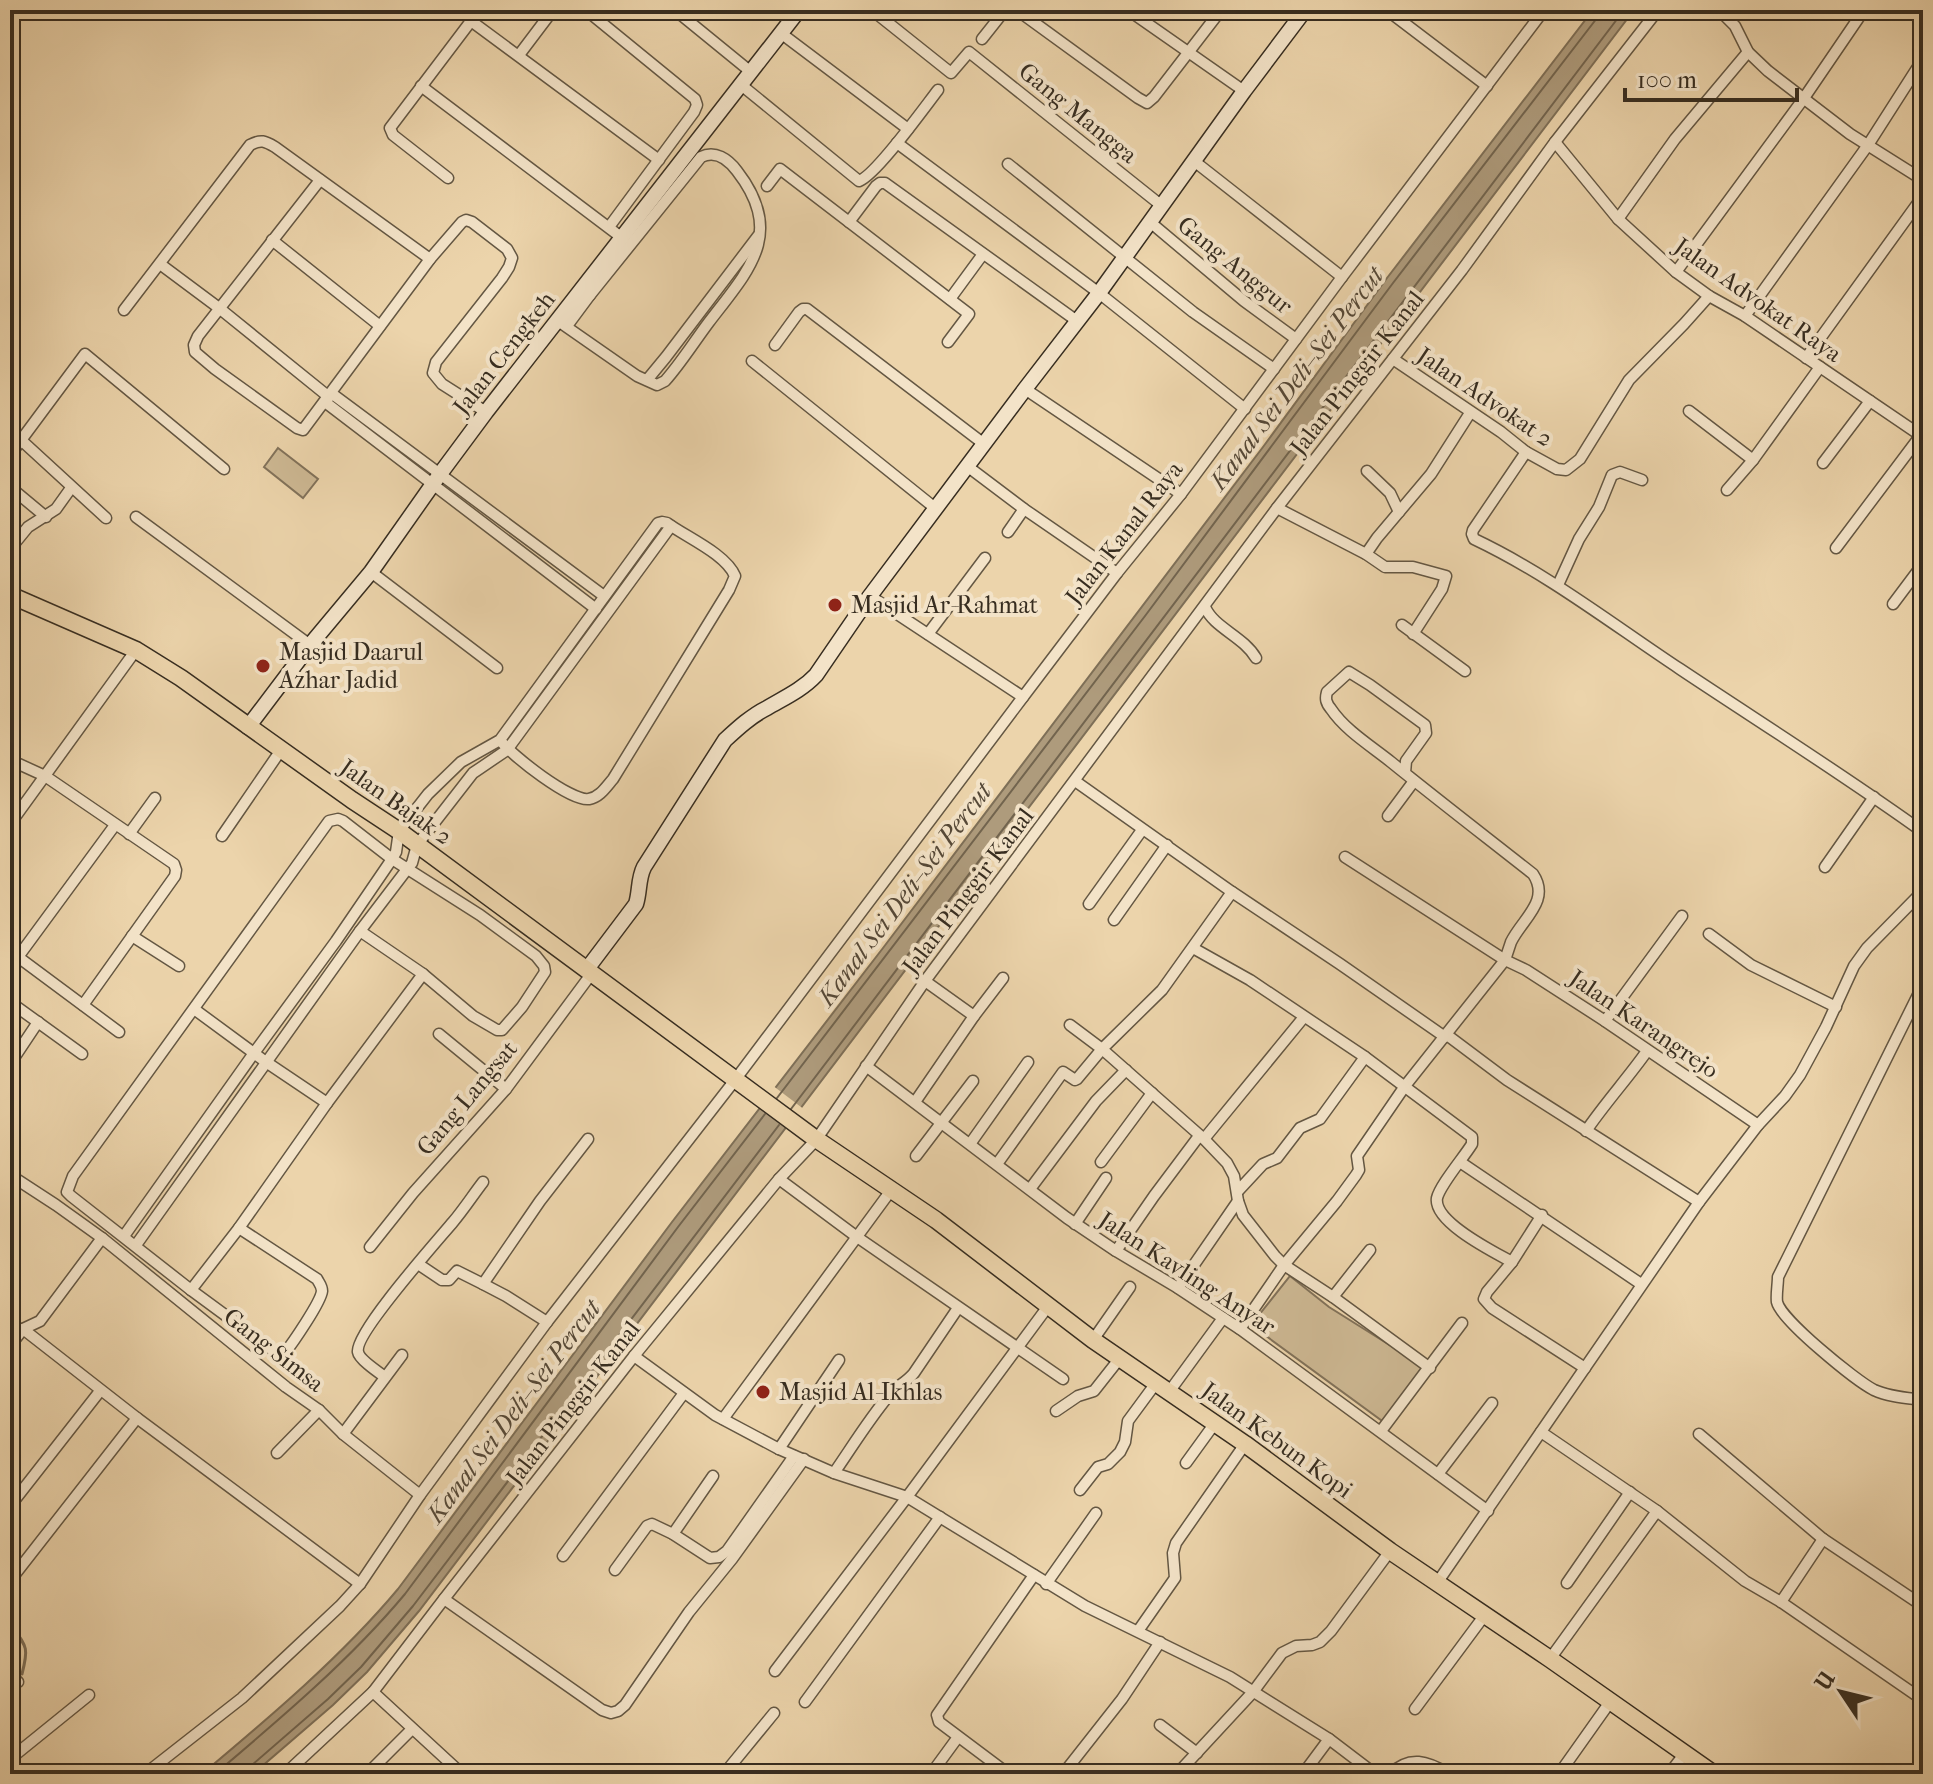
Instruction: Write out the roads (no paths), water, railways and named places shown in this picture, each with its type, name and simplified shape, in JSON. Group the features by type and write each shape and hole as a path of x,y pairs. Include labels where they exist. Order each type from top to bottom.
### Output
{"main road":[{"name":"Jalan Bajak 2","path":"10,595 136,650 181,678 399,831 814,1138"},
{"name":"Jalan Kebun Kopi","path":"814,1138 892,1189 1093,1340 1245,1444 1390,1551 1714,1774"}],"street":[{"path":"519,55 553,10"},
{"path":"586,10 695,99 697,105 609,227"},
{"path":"675,10 751,72"},
{"name":"Jalan Cengkeh","path":"248,727 310,645 371,572 486,412 562,323 621,237 799,10"},
{"name":"Gang Mangga","path":"872,10 951,73 969,52 1162,206"},
{"path":"982,39 1005,10"},
{"path":"1017,10 1146,102 1154,97 1221,10"},
{"path":"1128,10 1143,15 1188,53 1244,91"},
{"path":"590,971 636,904 639,876 725,740 765,709 807,685 828,660 870,596 1126,257 1305,10"},
{"path":"1387,10 1487,86"},
{"name":"Jalan Kanal Raya","path":"738,1082 1023,697 1181,494 1544,10"},
{"name":"Jalan Pinggir Kanal","path":"287,1771 373,1692 634,1356 814,1138 925,981 1277,508 1658,10"},
{"path":"1719,10 1735,26 1748,52 1768,71 1868,145 1923,180"},
{"path":"1676,272 1804,98 1864,10"},
{"path":"448,178 390,131 391,124 471,21 659,160"},
{"path":"782,34 908,129"},
{"path":"1618,219 1675,139 1748,52"},
{"path":"1745,316 1868,145 1923,59"},
{"path":"740,84 859,181 866,178 897,143 938,90"},
{"path":"421,86 621,237"},
{"path":"124,310 250,145 258,140 269,143 430,259"},
{"name":"Jalan Advokat Raya","path":"1555,142 1618,219 1676,272 1922,436"},
{"path":"897,143 1099,293 1245,409"},
{"path":"562,323 627,370 647,380 760,233 756,205 743,179 726,160 714,154 705,155 586,292"},
{"path":"1194,161 1342,277"},
{"path":"1008,164 1193,312 1274,369"},
{"path":"767,186 780,169 969,314 948,342"},
{"path":"320,180 198,336 195,352 301,430 430,259 466,220 507,249 512,258 506,272 433,369 435,377 442,384 486,412"},
{"path":"849,222 876,186 883,183 1077,321"},
{"path":"1806,358 1923,196"},
{"name":"Gang Anggur","path":"1150,222 1244,301 1296,339"},
{"path":"272,240 380,326"},
{"path":"950,299 983,254"},
{"path":"160,264 436,479 460,490 604,596"},
{"name":"Jalan Advokat 2","path":"1393,359 1526,452 1557,469 1566,470 1580,459 1629,380 1709,296"},
{"path":"775,345 799,312 807,309 984,444"},
{"path":"10,455 85,354 224,469"},
{"path":"752,361 935,508"},
{"path":"1727,490 1753,460 1820,367"},
{"path":"1025,389 1181,494"},
{"path":"1823,463 1870,401"},
{"path":"1689,411 1753,460"},
{"path":"1366,554 1431,474 1470,413"},
{"path":"1836,548 1922,436"},
{"path":"21,440 106,518"},
{"path":"1526,452 1472,534 1474,539 1558,585 1923,832"},
{"path":"967,466 1117,573"},
{"path":"1367,471 1386,489 1399,512"},
{"path":"1558,585 1612,475 1620,472 1642,480"},
{"path":"436,479 452,499 596,609"},
{"path":"10,487 46,517"},
{"path":"10,549 28,527 56,509 71,488"},
{"path":"452,499 460,490"},
{"path":"1277,508 1388,568 1413,567 1446,576 1442,589 1413,634"},
{"path":"1008,532 1024,509"},
{"path":"136,517 310,645"},
{"path":"124,1236 392,859 399,831 428,794 461,762 500,740 658,523 671,526 726,562 733,571 733,582 613,779 601,793 584,800 558,787 507,750 500,740"},
{"path":"136,1245 412,863 417,845 473,773 507,750 671,526"},
{"path":"928,634 985,558"},
{"path":"1893,604 1923,564"},
{"path":"371,572 497,668"},
{"path":"870,596 1023,697"},
{"path":"1205,607 1211,617 1248,645 1256,658"},
{"path":"1402,625 1465,671"},
{"path":"10,824 136,650"},
{"path":"1240,1329 1284,1265 1356,1175 1359,1170 1357,1156 1405,1086 1505,960 1511,943 1538,899 1539,883 1533,874 1409,777 1342,722 1328,706 1327,692 1349,672 1425,725 1426,733 1405,763 1409,777 1388,816"},
{"path":"222,836 281,750"},
{"path":"10,760 45,776 174,864 176,870 175,876 83,1005"},
{"path":"461,762 473,773"},
{"path":"1075,781 1507,1080 1699,1202"},
{"path":"1825,867 1874,797"},
{"path":"129,834 155,798"},
{"path":"239,1228 320,1282 322,1291 318,1301 284,1354 278,1354 191,1290 67,1192 118,1113 329,821 343,821 392,859 480,915 536,956 545,969 522,1007 502,1030 473,1016 423,974 360,931"},
{"path":"115,825 14,954 119,1032"},
{"path":"1089,904 1142,830"},
{"path":"1114,920 1167,845"},
{"name":"Jalan Karangrejo","path":"1345,857 1605,1021 1758,1125"},
{"path":"1437,1583 1699,1202 1800,1075 1860,957 1923,891"},
{"path":"997,1164 1063,1072 1077,1079 1125,1024 1153,1001 1232,892"},
{"path":"1605,1021 1682,916"},
{"path":"1709,934 1751,965 1836,1007"},
{"path":"132,936 179,966"},
{"path":"1193,948 1250,980 1365,1057 1472,1137 1472,1144 1439,1193 1437,1203 1440,1213 1476,1241 1512,1262"},
{"name":"Gang Langsat","path":"370,1247 413,1193 506,1089 590,971"},
{"path":"191,1290 423,974"},
{"path":"915,1102 1003,978"},
{"path":"925,981 974,1016"},
{"path":"1920,997 1778,1277 1777,1303 1785,1317 1827,1355 1873,1389 1888,1395 1923,1400"},
{"path":"10,1002 82,1054"},
{"path":"194,1009 327,1103"},
{"path":"1116,1251 1154,1196 1304,1017"},
{"path":"10,1064 38,1022"},
{"path":"1070,1025 1152,1093 1231,1169 1237,1197 1249,1224 1284,1265 1430,1368"},
{"path":"439,1034 506,1089"},
{"path":"1586,1131 1647,1051"},
{"path":"1178,1288 1237,1197 1263,1164 1277,1158 1300,1128 1320,1119 1365,1057"},
{"path":"970,1144 1028,1062"},
{"name":"Jalan Kavling Anyar","path":"866,1066 1075,1224 1240,1329 1488,1511"},
{"path":"1030,1189 1096,1101 1126,1070"},
{"path":"916,1156 973,1081"},
{"path":"145,1774 242,1698 360,1584 420,1495 547,1322 738,1082"},
{"path":"1101,1162 1152,1093"},
{"path":"483,1284 540,1201 588,1139"},
{"path":"1460,1162 1641,1284"},
{"name":"Gang Simsa","path":"10,1175 102,1238 286,1387 319,1410 343,1434 420,1495"},
{"path":"1075,1224 1106,1178"},
{"path":"779,1179 857,1237 1063,1379"},
{"path":"385,1377 362,1358 358,1352 359,1344 483,1182"},
{"path":"723,1419 892,1189"},
{"path":"1542,1215 1512,1262 1487,1292 1485,1301 1585,1368"},
{"path":"10,1346 23,1329 40,1321 102,1238"},
{"path":"1333,1297 1370,1250"},
{"path":"418,1264 442,1280 449,1280 460,1272 547,1322"},
{"path":"1093,1340 1130,1287"},
{"path":"775,1671 1049,1305"},
{"path":"834,1473 893,1390 914,1373 958,1308"},
{"path":"1080,1490 1098,1467 1108,1464 1120,1452 1128,1421 1162,1388 1223,1318"},
{"path":"1381,1431 1462,1323"},
{"path":"23,1329 100,1391 360,1584"},
{"path":"343,1434 402,1355"},
{"path":"634,1356 723,1419 779,1449 834,1473 907,1497 1085,1606 1230,1677 1329,1739 1375,1774"},
{"path":"1056,1411 1078,1396 1094,1391 1120,1358"},
{"path":"779,1449 839,1360"},
{"path":"10,1506 100,1391"},
{"path":"563,1556 684,1393"},
{"path":"1438,1474 1492,1403"},
{"path":"277,1453 319,1410"},
{"path":"10,1578 137,1418"},
{"path":"1186,1463 1215,1423"},
{"path":"1541,1432 1657,1511 1745,1581 1781,1602 1923,1700"},
{"path":"1699,1434 1823,1539 1923,1606"},
{"path":"1138,1631 1175,1578 1173,1553 1176,1543 1245,1444"},
{"path":"444,1599 602,1710 611,1713 618,1711 632,1696 689,1612 732,1559 799,1457"},
{"path":"615,1570 647,1526 656,1525 710,1558 719,1557 727,1551 799,1457"},
{"path":"673,1534 713,1476"},
{"path":"1567,1583 1630,1492"},
{"path":"1550,1659 1657,1511"},
{"path":"1046,1584 1096,1513"},
{"path":"805,1702 940,1517"},
{"path":"1781,1602 1823,1539"},
{"path":"1177,1774 1253,1692 1282,1653 1296,1646 1320,1642 1331,1631 1390,1551"},
{"path":"1004,1774 1003,1770 939,1722 937,1715 1034,1575"},
{"path":"1415,1709 1484,1616"},
{"path":"1063,1774 1122,1699 1160,1642"},
{"path":"373,1692 462,1774"},
{"path":"10,1759 89,1695"},
{"path":"1559,1774 1610,1702"},
{"path":"724,1774 774,1713"},
{"path":"1160,1725 1197,1753"},
{"path":"367,1774 412,1729"},
{"path":"931,1774 958,1737"},
{"path":"1303,1774 1329,1739"},
{"path":"1669,1774 1685,1753"},
{"path":"1390,1774 1400,1765 1414,1761 1449,1774"}],"water":[{"path":"1593,10 1634,10 419,1611 367,1672 253,1774 202,1774 329,1662 398,1589 672,1222"}],"waterway":[{"path":"10,1624 25,1648 22,1674"}],"place":[{"name":"Masjid Ar-Rahmat","path":"835,605"},
{"name":"Masjid Daarul Azhar Jadid","path":"263,666"},
{"name":"Masjid Al-Ikhlas","path":"763,1392"}],"water label":[{"name":"Kanal Sei Deli–Sei Percut","path":"1296,378"},
{"name":"Kanal Sei Deli–Sei Percut","path":"904,894"},
{"name":"Kanal Sei Deli–Sei Percut","path":"513,1411"}]}
